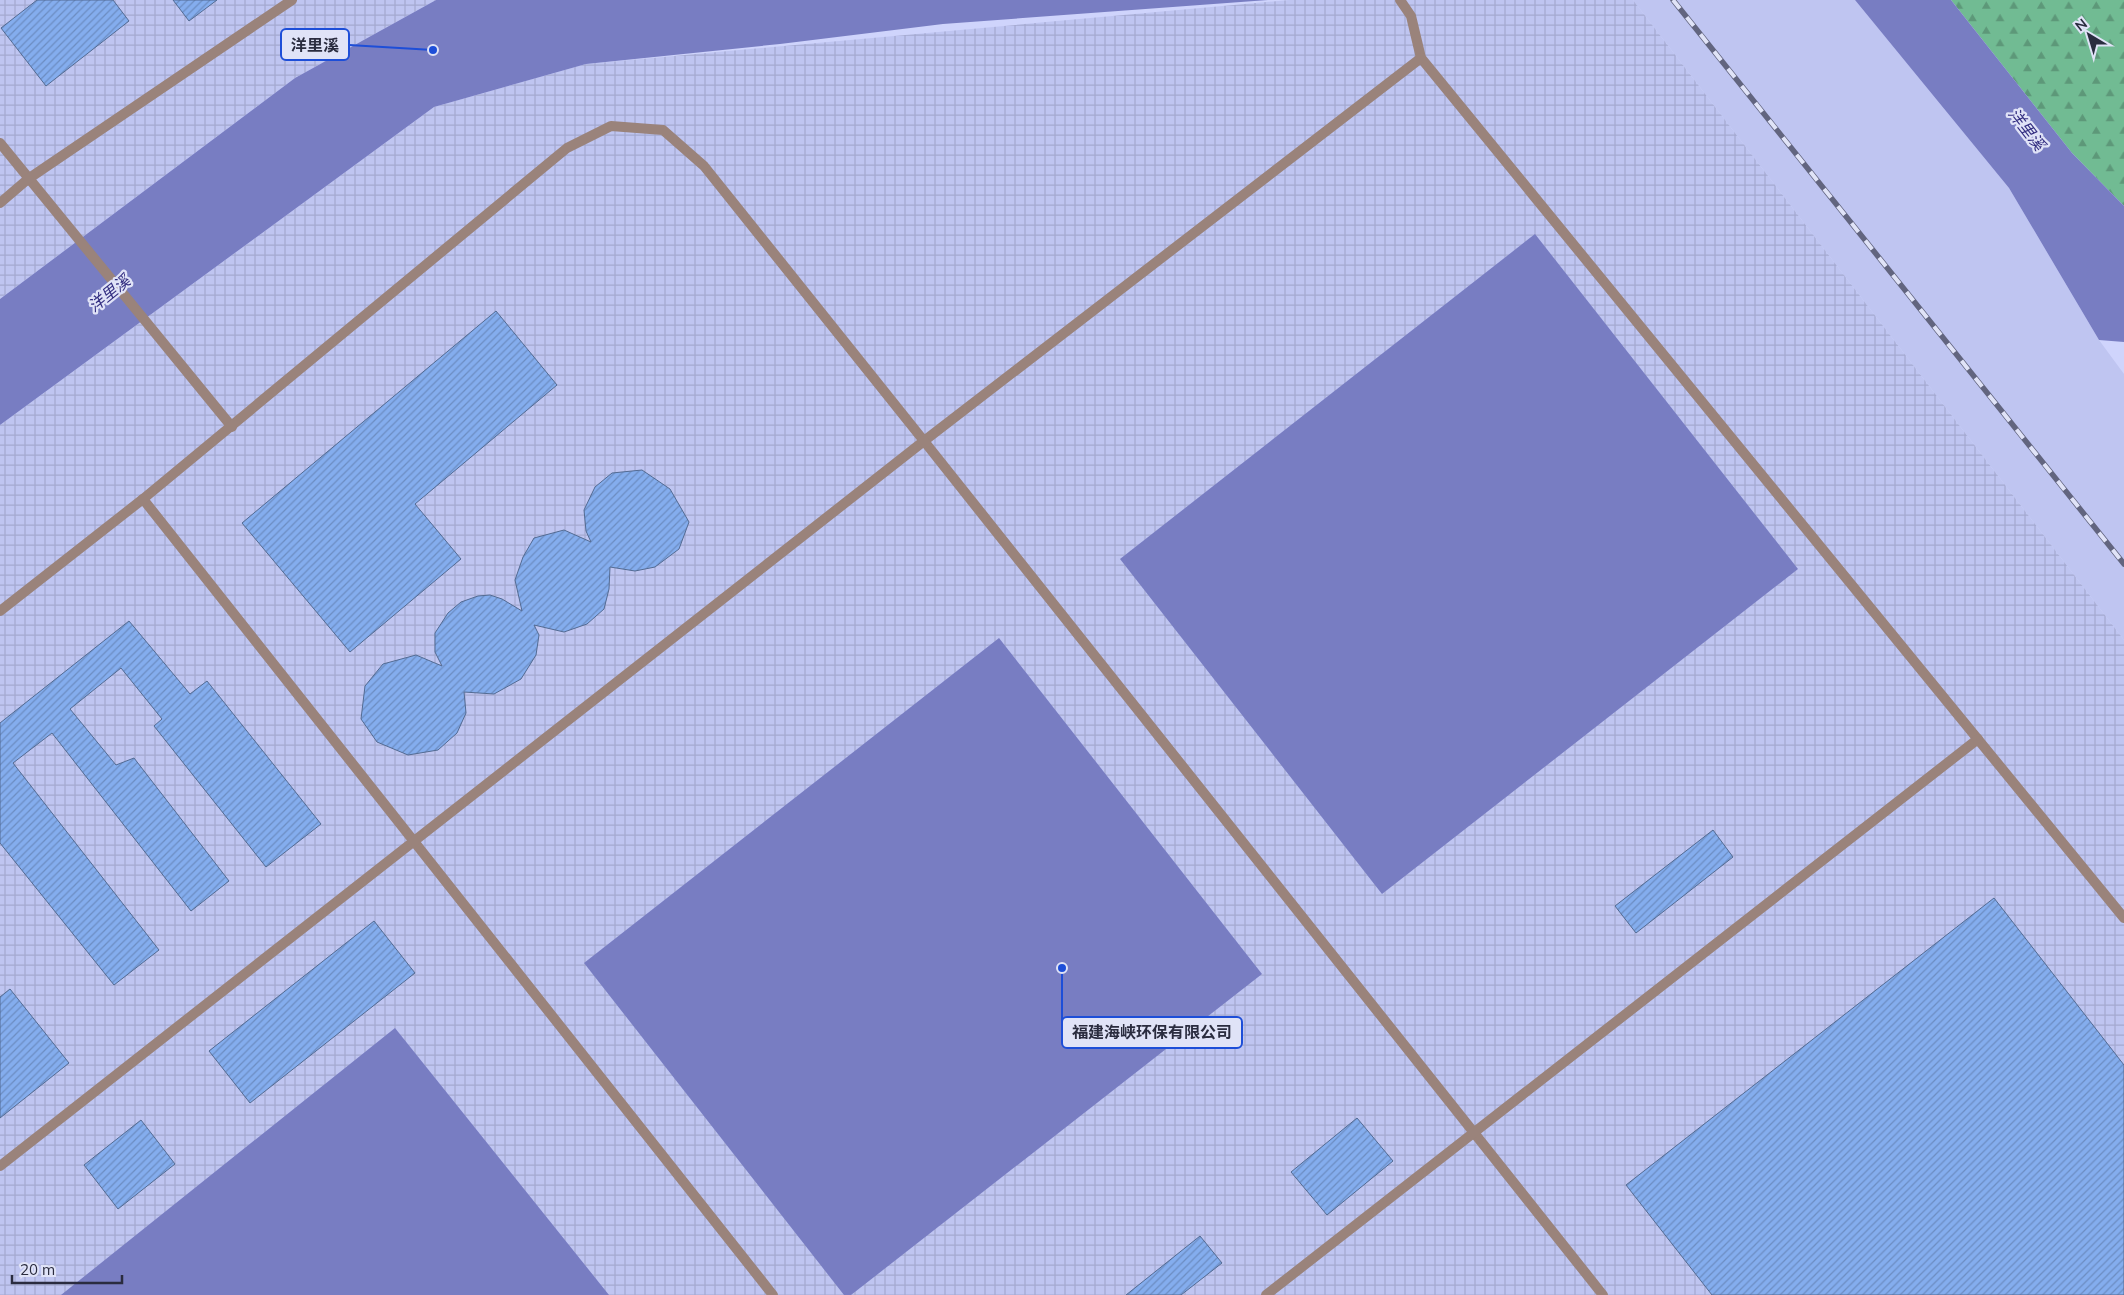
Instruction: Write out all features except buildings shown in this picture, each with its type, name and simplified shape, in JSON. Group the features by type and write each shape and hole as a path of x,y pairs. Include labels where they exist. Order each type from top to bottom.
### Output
{"lane":[{"path":"0,203 28,179 292,0"},
{"path":"1400,0 1411,16 1421,58 2124,918"},
{"path":"0,1166 924,441 1421,58"},
{"path":"0,611 232,427 567,148 611,126 663,130 704,166 1603,1295"},
{"path":"0,144 232,427"},
{"path":"143,499 773,1295"},
{"path":"1266,1295 1978,739"}],"shaded area":[{"path":"0,0 436,0 295,78 0,299"},
{"path":"1289,0 1633,0 2124,640 2124,1295 0,1295 0,425 434,107 586,64"},
{"path":"1633,0 1855,0 2009,188 2099,340 2124,374 2124,640"}],"green space":[{"path":"1951,0 2124,0 2124,206 2072,153"}],"water":[{"path":"436,0 1268,0 943,24 780,44 586,64 434,107 0,425 0,299 295,78"},
{"path":"1855,0 1951,0 2072,153 2124,206 2124,342 2099,340 2009,188"},
{"path":"1535,234 1798,569 1382,894 1120,559"},
{"path":"999,638 1262,974 851,1295 844,1295 584,963"},
{"path":"395,1028 609,1295 61,1295"}],"railway":[{"path":"1673,0 2124,564"}],"place":[{"name":"洋里溪","path":"433,50"},
{"name":"福建海峡环保有限公司","path":"1062,968"}]}
